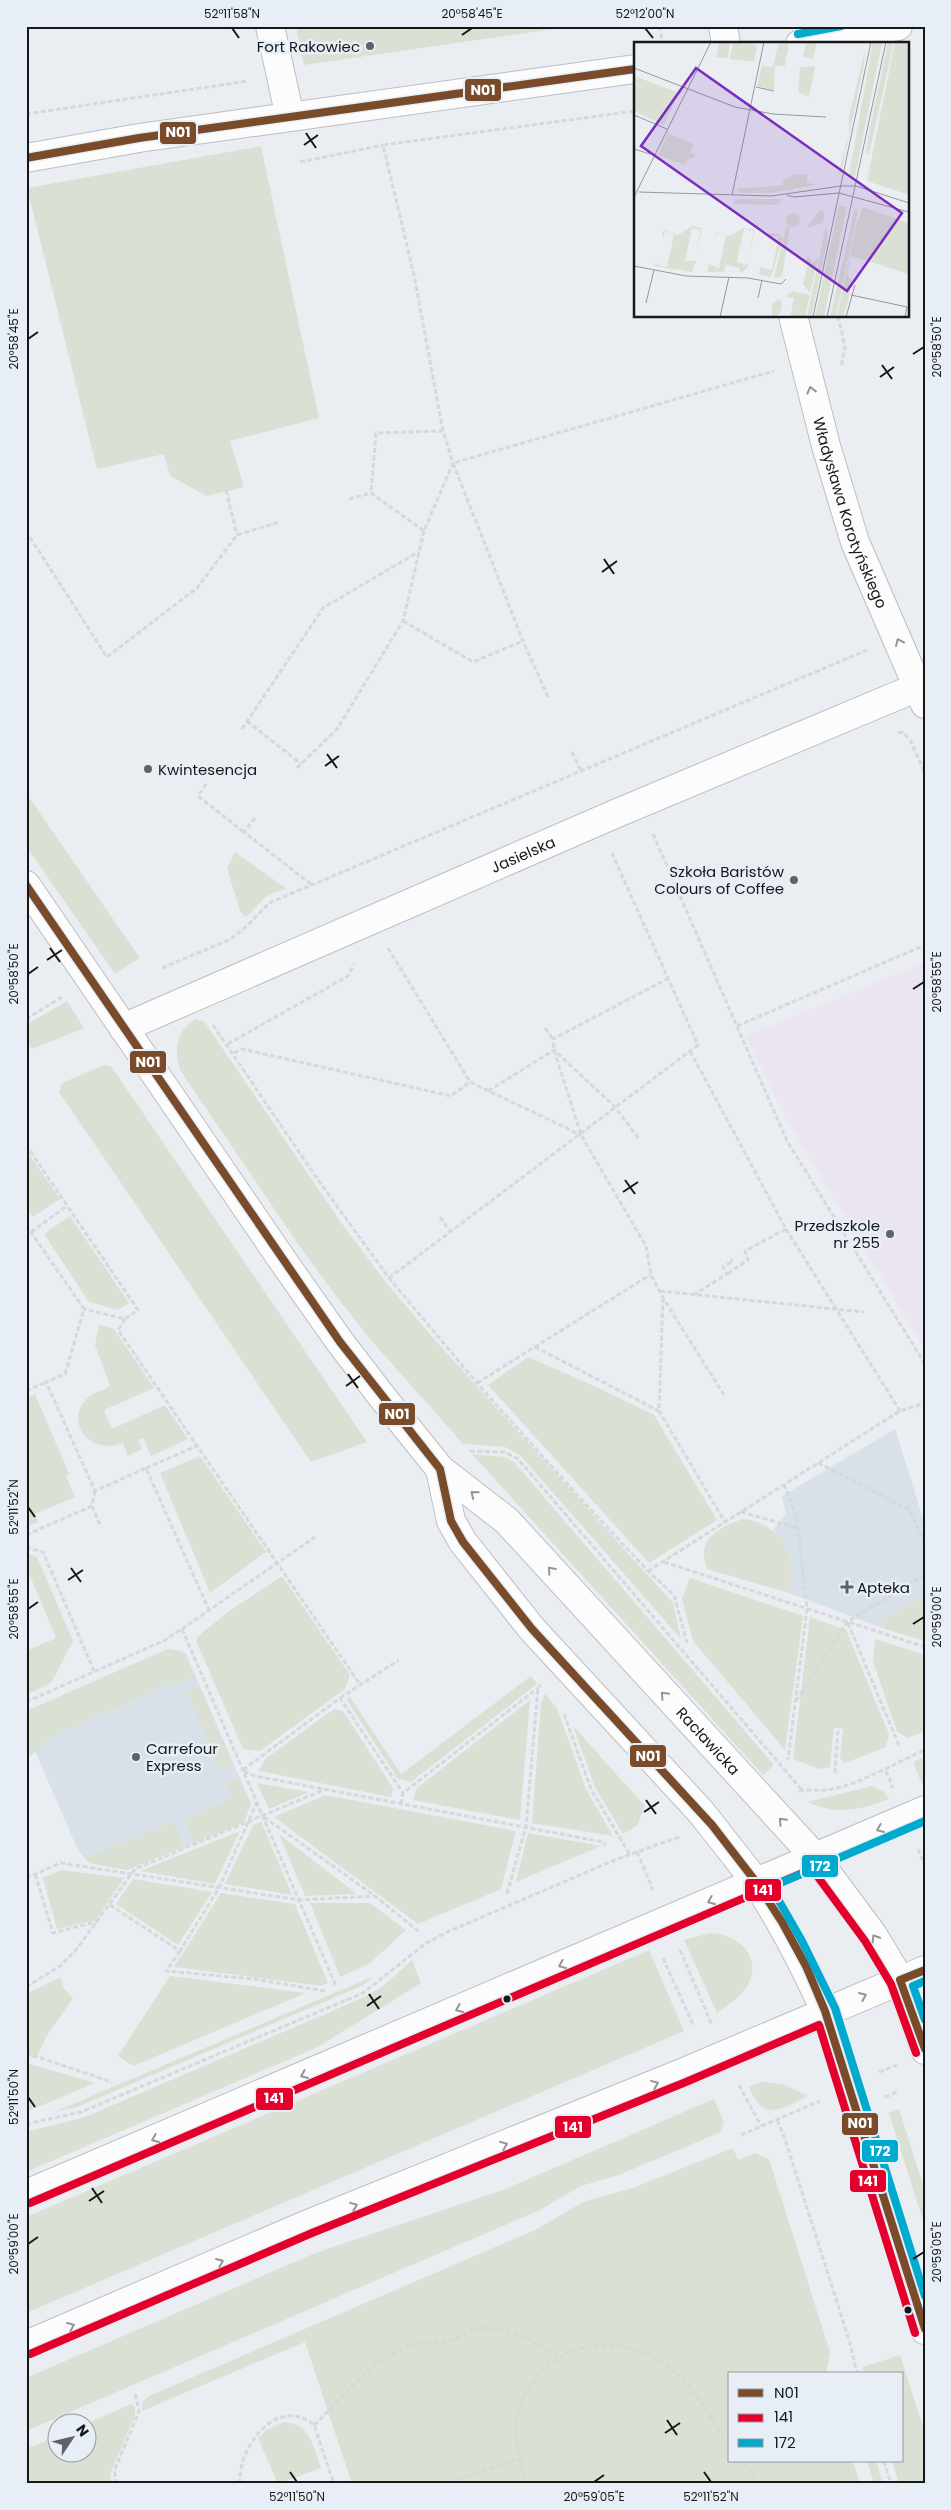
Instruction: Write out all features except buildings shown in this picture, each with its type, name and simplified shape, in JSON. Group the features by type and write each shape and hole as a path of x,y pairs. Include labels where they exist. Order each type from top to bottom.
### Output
{"street":[{"path":"270,26 290,117"},
{"path":"723,26 726,42"},
{"path":"811,42 898,26"},
{"path":"26,158 139,138 634,69"},
{"name":"Władysława Korotyńskiego","path":"794,318 826,446 855,542 923,691"},
{"name":"Jasielska","path":"122,1028 588,826 923,691"},
{"name":"Racławicka","path":"26,885 122,1028 340,1342 440,1469 507,1521 815,1857 873,1935 900,1980 925,2050"},
{"name":"Racławicka","path":"440,1469 451,1521 463,1542 532,1629 701,1812 756,1882 782,1922 806,1966 825,2011 925,2330"},
{"path":"26,2194 925,1810"},
{"path":"26,2345 308,2224 682,2073 925,1970"}],"path":[{"path":"659,26 663,42"},
{"path":"26,114 251,81"},
{"path":"300,162 383,145 634,111"},
{"path":"383,145 414,275 442,431 523,641 548,697"},
{"path":"772,362 777,380"},
{"path":"453,463 775,370"},
{"path":"372,493 376,433 442,431"},
{"path":"297,768 337,729 403,621 424,531 453,463"},
{"path":"226,490 237,535"},
{"path":"349,499 372,493"},
{"path":"372,493 424,531"},
{"path":"26,531 107,657 197,588 237,535 280,522"},
{"path":"242,730 323,608 419,552"},
{"path":"403,621 473,662 523,641"},
{"path":"162,968 231,938 248,925 269,903 870,648"},
{"path":"247,722 301,764"},
{"path":"894,734 902,732 910,740 925,774"},
{"path":"572,752 581,771"},
{"path":"206,784 198,796 313,885"},
{"path":"244,832 255,818"},
{"path":"652,832 787,1140 925,1364"},
{"path":"389,1278 698,1045 609,846"},
{"path":"736,1026 925,945"},
{"path":"381,950 388,947 470,1082 580,1135"},
{"path":"228,1044 348,976 358,958"},
{"path":"553,1040 669,978"},
{"path":"26,1018 69,993"},
{"path":"208,1018 234,1052 316,1177 389,1278 477,1384 648,1571 674,1594 687,1643"},
{"path":"545,1028 553,1040 554,1050 580,1135 646,1246 650,1275 724,1395"},
{"path":"234,1052 242,1049 451,1096 470,1082"},
{"path":"488,1091 554,1050"},
{"path":"554,1050 616,1107 640,1139"},
{"path":"690,1051 786,1229 900,1411"},
{"path":"26,1145 138,1310 125,1319 118,1330 361,1686"},
{"path":"31,1232 68,1206"},
{"path":"440,1217 451,1233"},
{"path":"26,1225 84,1309 125,1319"},
{"path":"693,1295 748,1260 745,1251 786,1229"},
{"path":"727,1274 723,1268 732,1261 731,1259"},
{"path":"477,1384 650,1275"},
{"path":"660,1291 864,1312"},
{"path":"659,1411 663,1298"},
{"path":"26,1391 65,1374 84,1309"},
{"path":"534,1347 659,1411 725,1522"},
{"path":"46,1382 95,1491 92,1506 101,1527"},
{"path":"648,1571 900,1411 925,1403"},
{"path":"95,1491 197,1446"},
{"path":"440,1469 472,1450 504,1452 514,1456 802,1790"},
{"path":"817,1463 910,1510 925,1544"},
{"path":"146,1468 209,1610"},
{"path":"784,1484 797,1518 808,1609 788,1760"},
{"path":"26,1536 92,1506"},
{"path":"740,1512 798,1528"},
{"path":"26,1702 163,1641 315,1537"},
{"path":"26,1547 43,1552 94,1671"},
{"path":"663,1562 925,1647"},
{"path":"795,1703 848,1622 925,1574"},
{"path":"848,1622 900,1748"},
{"path":"182,1629 336,1986"},
{"path":"243,1770 340,1698 399,1660"},
{"path":"401,1804 403,1793 544,1683"},
{"path":"507,1894 526,1826 538,1688"},
{"path":"340,1698 403,1793"},
{"path":"562,1709 591,1789 630,1854"},
{"path":"835,1772 838,1730"},
{"path":"793,1793 802,1790 827,1790 886,1771 904,1759 925,1750"},
{"path":"243,1770 255,1776 526,1826 603,1842 606,1845"},
{"path":"26,1987 60,1966 99,1921 135,1870 327,1789"},
{"path":"257,1802 246,1823 219,1888 166,1970 254,1979 324,1991"},
{"path":"263,1817 374,1896 418,1931"},
{"path":"26,2124 81,2112 363,1993 425,1944 445,1933 630,1854 678,1838"},
{"path":"637,1852 652,1887"},
{"path":"26,1878 61,1863 299,1900 374,1896"},
{"path":"35,1874 53,1933 99,1921"},
{"path":"110,1905 180,1951"},
{"path":"679,1948 710,2018"},
{"path":"662,1955 694,2027"},
{"path":"26,2053 112,2082"},
{"path":"876,2074 889,2068"},
{"path":"740,2088 762,2126"},
{"path":"882,2098 897,2092"},
{"path":"741,2135 819,2101"},
{"path":"777,2120 785,2139 838,2306 856,2372"},
{"path":"314,2425 357,2379 373,2366 420,2343 444,2342 476,2328 489,2328 504,2330 559,2356"},
{"path":"526,2484 520,2458 517,2415 522,2400 544,2369 559,2356 583,2346 605,2344 638,2352 661,2362 692,2388 728,2442"},
{"path":"115,2484 115,2469 139,2411 135,2393"},
{"path":"240,2484 242,2463 257,2433 267,2425 287,2416 298,2416 314,2425 334,2484"},
{"path":"447,2484 520,2458"},
{"path":"745,2462 755,2484"},
{"path":"884,2462 891,2484"}],"shaded area":[{"name":"Fort Rakowiec","path":"296,26 575,26 304,65"},
{"path":"261,146 319,418 230,441 244,487 207,496 170,476 164,454 97,469 27,188"},
{"path":"26,793 140,958 115,974 26,846"},
{"path":"235,852 287,889 267,896 246,917 240,911 227,868"},
{"name":"Przedszkole nr 255","path":"925,963 925,1350 785,1117 745,1036"},
{"path":"67,1001 84,1028 32,1049 26,1041 26,1025"},
{"path":"195,1019 204,1021 340,1221 384,1280 434,1339 673,1603 681,1639 520,1455 505,1447 463,1444 370,1339 333,1292 298,1244 180,1070 177,1049 180,1035"},
{"path":"104,1065 111,1066 367,1442 311,1462 59,1092 62,1083"},
{"path":"26,1150 60,1199 33,1217 26,1207"},
{"path":"70,1216 129,1303 118,1310 89,1302 44,1234"},
{"path":"99,1324 114,1329 154,1388 104,1410 112,1429 165,1405 188,1439 151,1456 143,1438 138,1440 142,1449 128,1456 123,1443 110,1446 98,1444 89,1440 82,1432 78,1414 82,1405 91,1395 110,1386 95,1345"},
{"path":"528,1357 654,1415 717,1520 649,1563 488,1385"},
{"path":"35,1394 69,1474 66,1476 75,1497 35,1514 38,1522 26,1527 26,1398"},
{"path":"895,1429 925,1525 925,1595 883,1620 885,1629 789,1593 792,1570 789,1554 773,1530 786,1515 782,1496"},
{"path":"472,1454 505,1457 515,1463 774,1765 763,1775"},
{"path":"200,1456 266,1552 210,1593 160,1473"},
{"path":"742,1519 752,1520 769,1528 782,1542 787,1551 792,1570 789,1593 707,1569 704,1550 711,1537 717,1531"},
{"path":"26,1553 37,1557 73,1641 51,1683 26,1695 26,1651 56,1638 26,1566"},
{"path":"282,1576 350,1675 345,1689 260,1751 243,1749 197,1643 197,1637 229,1611"},
{"path":"690,1578 803,1616 785,1750 693,1641 682,1599"},
{"path":"925,1595 925,1641 885,1629 883,1620"},
{"path":"810,1617 846,1630 889,1734 886,1747 845,1763 840,1759 843,1729 834,1728 830,1767 819,1769 793,1759"},
{"path":"875,1639 925,1655 925,1731 908,1738 897,1732 873,1661"},
{"path":"168,1649 181,1651 186,1654 251,1804 244,1822 127,1870 89,1863 78,1850 26,1730 26,1711"},
{"path":"168,1649 179,1652 186,1657 195,1676 172,1687 170,1683 40,1742 43,1748 26,1758 26,1711"},
{"path":"531,1676 537,1684 411,1782 398,1779 346,1699 350,1697 401,1774"},
{"path":"200,1687 232,1762 221,1771 187,1692"},
{"path":"545,1694 557,1708 586,1789 613,1836 532,1823 541,1703"},
{"path":"530,1700 520,1820 413,1800 417,1788"},
{"path":"334,1709 343,1711 393,1788 391,1797 259,1771 265,1759"},
{"path":"573,1726 645,1806 637,1826 623,1834 595,1787"},
{"path":"925,1757 925,1786 923,1787 913,1762"},
{"path":"233,1779 240,1781 251,1804 244,1822 194,1843 184,1820 232,1799 225,1782"},
{"path":"257,1783 309,1792 269,1809"},
{"path":"872,1786 884,1792 889,1799 848,1810 829,1809 807,1802"},
{"path":"325,1795 516,1831 501,1889 418,1924 274,1817"},
{"path":"261,1821 292,1895 225,1884 253,1825"},
{"path":"173,1822 185,1846 127,1870 89,1863 87,1857"},
{"path":"240,1831 215,1884 140,1871"},
{"path":"528,1833 601,1846 516,1882"},
{"path":"279,1834 357,1894 305,1896"},
{"path":"61,1870 124,1878 96,1920 57,1929 43,1878"},
{"path":"133,1879 212,1892 178,1945 116,1904"},
{"path":"221,1893 295,1904 328,1983 321,1986 174,1967"},
{"path":"310,1903 370,1903 406,1930 369,1964 340,1977"},
{"path":"710,1933 721,1934 739,1943 751,1958 752,1967 751,1977 746,1988 736,1999 717,2013 684,1940"},
{"path":"649,1950 684,2031 26,2313 26,2217"},
{"path":"412,1960 421,1983 318,2047 26,2172 26,2132 85,2117 353,2002 381,1988"},
{"path":"170,1976 306,1993 133,2066 118,2056"},
{"path":"374,1976 364,1985 77,2107 54,2112"},
{"path":"61,1977 63,1987 73,1998 46,2037 36,2059 26,2055 26,1994"},
{"path":"26,2063 95,2083 26,2112"},
{"path":"761,2082 783,2084 808,2096 782,2108 767,2109 754,2098 749,2087"},
{"path":"714,2099 724,2122 721,2132 619,2175 581,2186 540,2210 70,2412 48,2412 48,2422 26,2431 26,2378 315,2253 503,2190"},
{"path":"899,2109 925,2191 925,2227 889,2113"},
{"path":"733,2148 738,2160 755,2153 769,2159 830,2352 826,2372 728,2372 728,2462 853,2462 860,2484 352,2484 305,2342 142,2411 143,2401 149,2396 537,2229 583,2202 633,2188"},
{"path":"900,2355 925,2433 925,2484 899,2484 892,2462 904,2462 904,2372 864,2372 863,2367"},
{"path":"131,2404 135,2407 135,2415 111,2472 110,2484 26,2484 26,2449 48,2440 48,2462 98,2462 98,2419"},
{"path":"284,2422 300,2427 310,2438 321,2468 278,2484 258,2438 266,2430"},
{"path":"867,2462 876,2462 883,2484 874,2484"}],"transit line":[{"name":"172","path":"798,34 841,26"},
{"name":"N01","path":"26,158 139,138 634,69"},
{"name":"N01","path":"26,885 340,1342 440,1469 451,1521 463,1542 532,1629 712,1825 756,1882 782,1922 806,1966 825,2011 925,2329"},
{"name":"172","path":"925,1821 771,1887 802,1941 835,2008 925,2296"},
{"name":"141","path":"30,2203 812,1869 865,1941 891,1984 916,2053"},
{"name":"N01","path":"925,1970 900,1980 925,2049"},
{"name":"172","path":"925,1981 913,1986 925,2020"},
{"name":"141","path":"30,2354 312,2233 686,2082 819,2025 915,2333"}],"place":[{"name":"Fort Rakowiec","path":"370,46"},
{"name":"Kwintesencja","path":"148,769"},
{"name":"Szkoła Baristów Colours of Coffee","path":"794,880"},
{"name":"Przedszkole nr 255","path":"890,1234"},
{"name":"Apteka","path":"847,1587"},
{"name":"Carrefour Express","path":"136,1757"}]}
